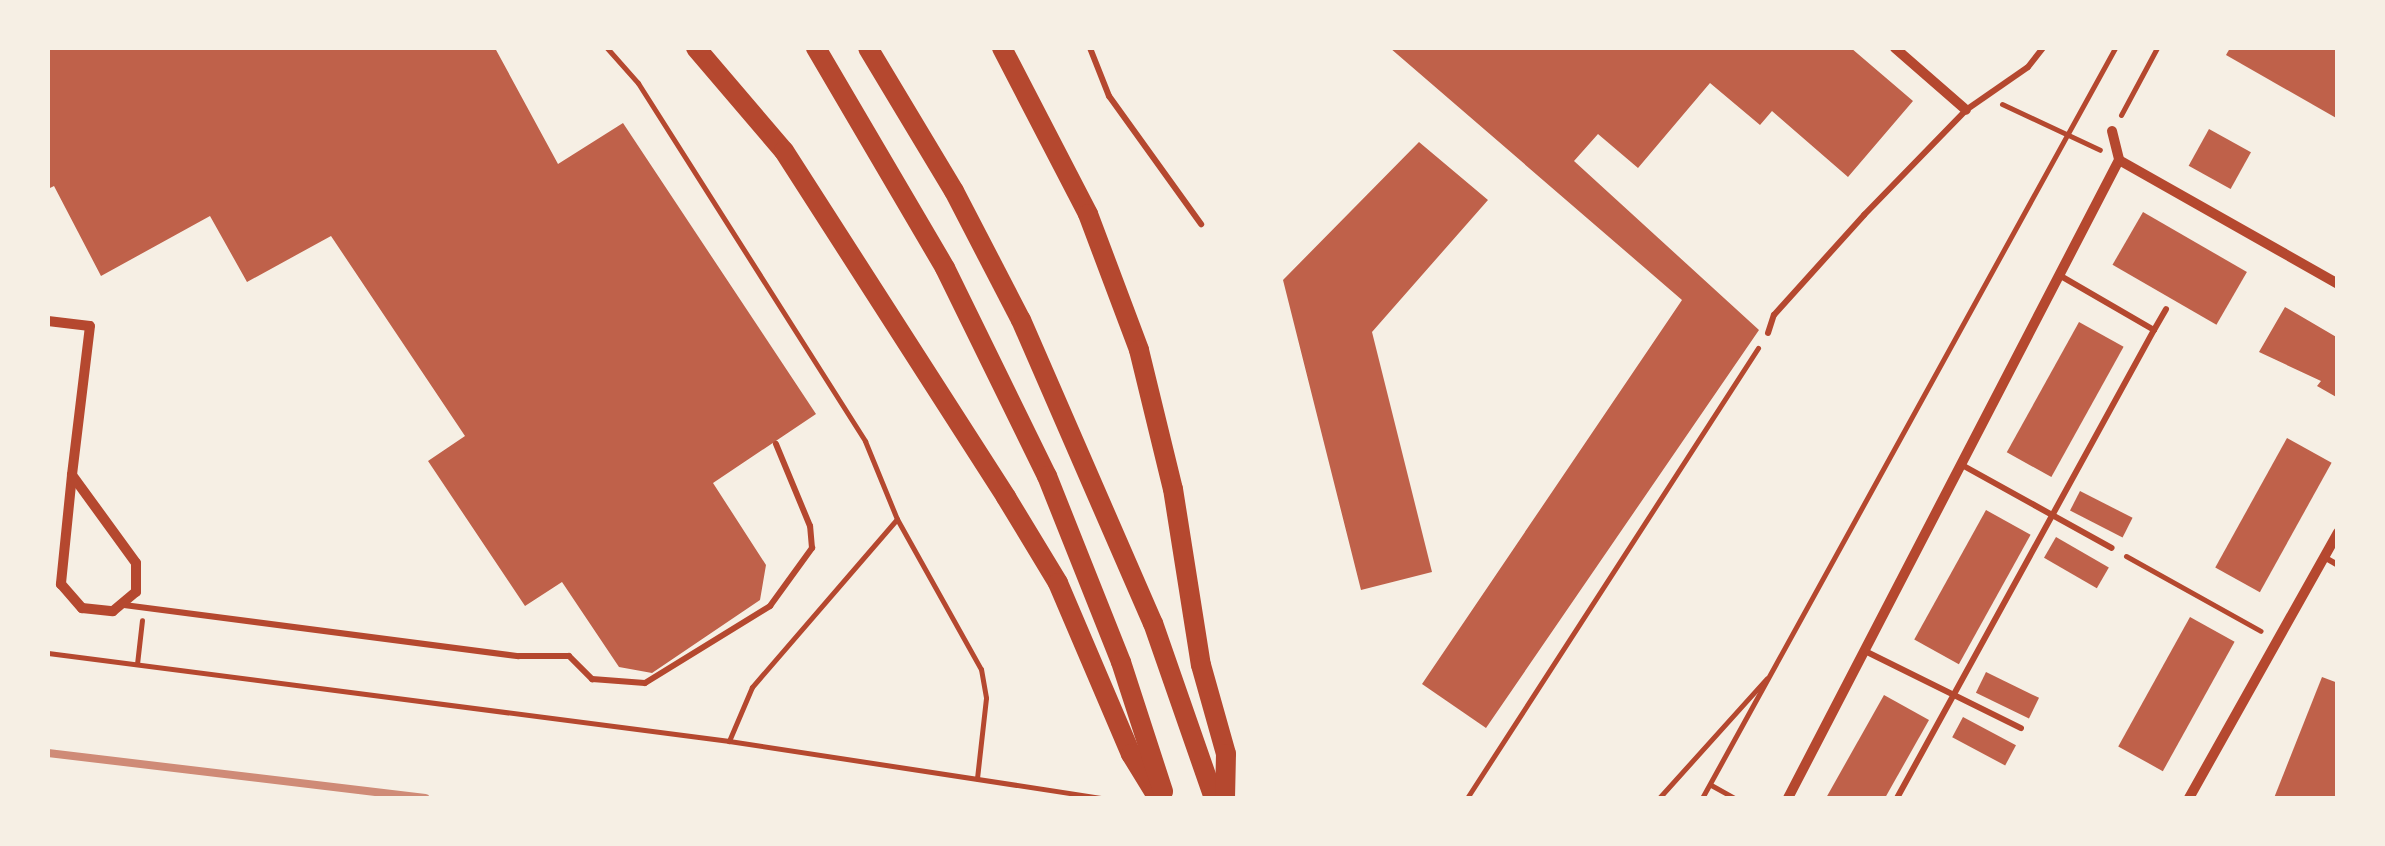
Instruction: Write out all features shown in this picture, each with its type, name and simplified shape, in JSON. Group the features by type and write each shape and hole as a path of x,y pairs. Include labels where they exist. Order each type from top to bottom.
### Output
{"highway":[{"path":"696,48 784,150 1006,497 1058,583 1123,734 1158,798"},
{"path":"816,48 897,181 998,373 1090,581 1166,798"},
{"path":"868,48 954,190 1020,320 1112,522 1197,742 1214,798"},
{"path":"1002,48 1088,214 1139,350 1173,490 1201,665 1224,744 1224,798"}],"street":[{"path":"1896,48 1966,110"},
{"path":"1788,798 2118,160 2112,131"},
{"path":"2118,160 2338,284"},
{"path":"48,321 90,326 72,475 61,584 90,611 124,606 138,584 136,563 72,475"},
{"path":"2189,798 2338,533"}],"lane":[{"path":"1090,48 1109,96 1201,224"},
{"path":"1768,333 1774,315 1966,110 2028,67 2043,48"},
{"path":"2061,276 2154,330"},
{"path":"1897,798 2166,309"},
{"path":"124,606 144,612 519,656 569,656 592,679 645,684 770,606 812,548 776,444"},
{"path":"1962,465 2112,548"},
{"path":"2324,557 2338,565"},
{"path":"1866,650 2020,728"}],"path":[{"path":"608,48 638,83 865,440 897,519 980,669 986,698 977,778"},
{"path":"1702,798 2115,48"},
{"path":"2112,131 2157,48"},
{"path":"2014,106 2103,152"},
{"path":"1467,798 1768,333"},
{"path":"729,741 752,688 897,519"},
{"path":"2112,548 2276,640"},
{"path":"136,665 144,612"},
{"path":"48,653 729,741 1101,798"},
{"path":"1659,798 1772,672"},
{"path":"1710,784 1734,798"}],"building":[{"path":"48,48 495,48 558,164 623,123 816,414 713,483 766,565 760,600 652,673 619,667 562,582 525,606 428,461 465,436 331,236 247,282 210,216 101,276 54,186 48,189"},
{"path":"1390,48 1851,48 1913,101 1848,177 1772,111 1760,125 1710,83 1638,168 1598,134 1574,161 1759,330 1486,728 1422,684 1682,300"},
{"path":"2230,48 2338,48 2338,119 2226,55"},
{"path":"2209,129 2251,152 2231,189 2189,166"},
{"path":"1419,142 1488,200 1372,332 1432,572 1361,590 1283,280"},
{"path":"2143,212 2247,272 2216,325 2112,265"},
{"path":"2285,307 2338,338 2338,398 2317,386 2321,381 2259,352"},
{"path":"2079,322 2124,347 2051,477 2007,452"},
{"path":"2287,438 2332,463 2260,592 2215,567"},
{"path":"2080,491 2133,518 2123,537 2070,511"},
{"path":"1986,510 2031,535 1959,664 1914,639"},
{"path":"2056,537 2109,568 2097,588 2044,558"},
{"path":"2190,617 2235,642 2163,771 2118,746"},
{"path":"1986,672 2039,698 2029,719 1976,693"},
{"path":"2322,677 2338,683 2338,798 2274,798"},
{"path":"1884,695 1929,720 1885,798 1826,798"},
{"path":"1963,717 2016,745 2005,765 1952,737"}],"railway":[{"path":"48,753 425,798"}]}
